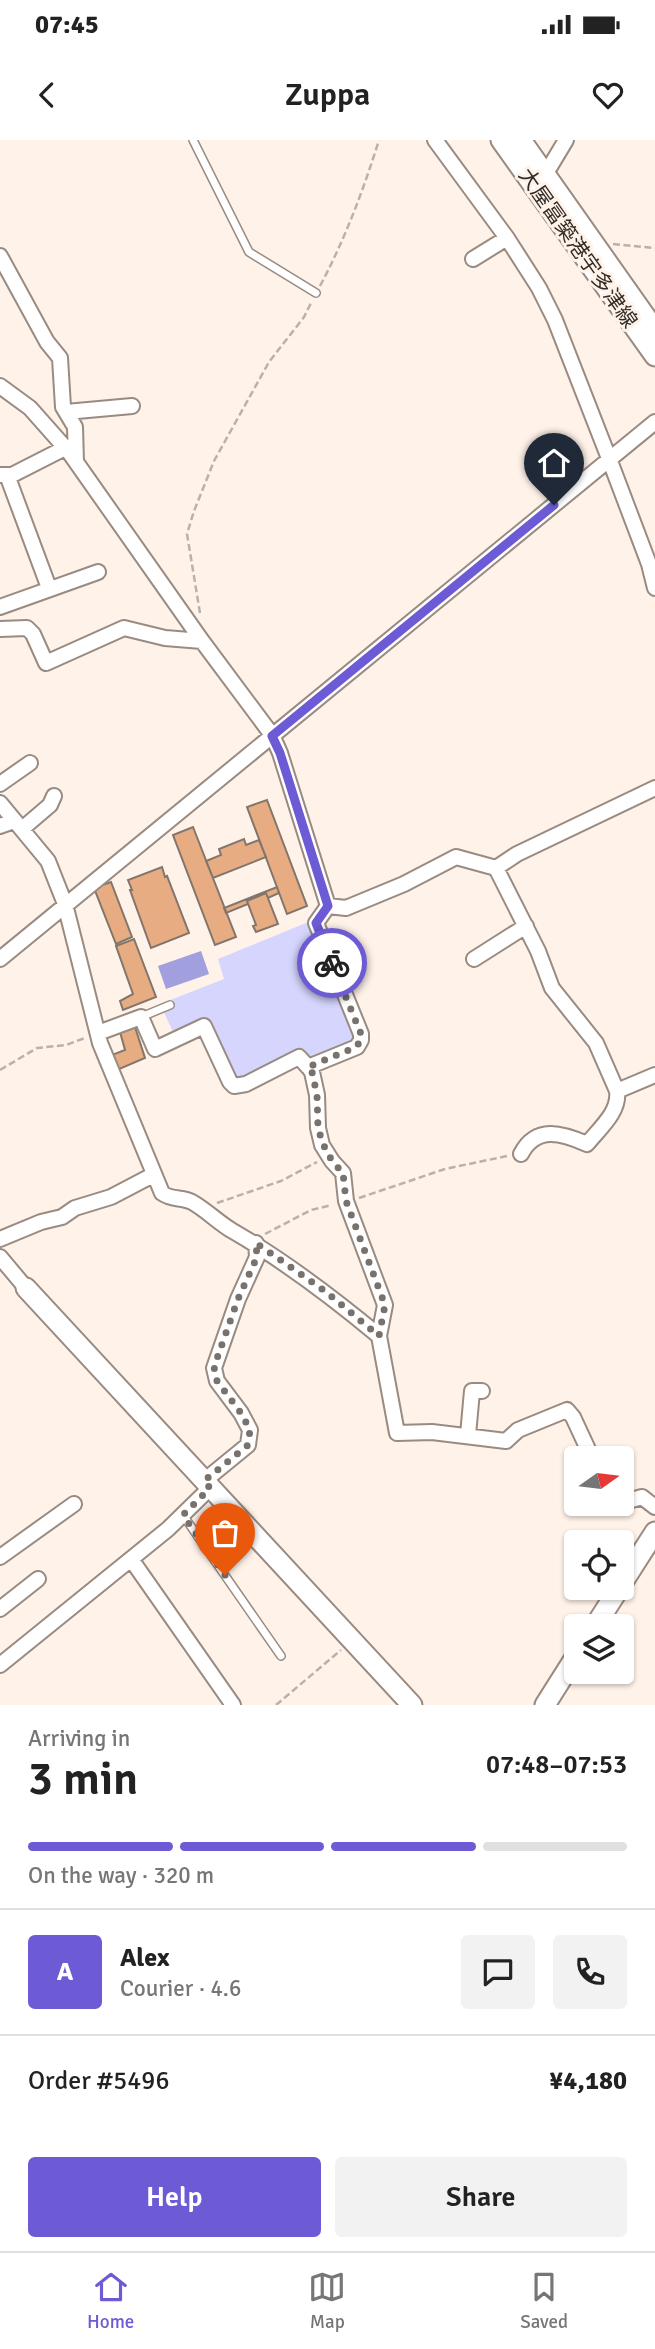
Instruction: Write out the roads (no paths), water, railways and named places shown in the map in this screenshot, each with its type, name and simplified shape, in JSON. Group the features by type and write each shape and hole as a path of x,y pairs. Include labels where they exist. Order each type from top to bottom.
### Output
{"main road":[{"name":"大屋冨築港宇多津線","path":"501,140 655,356"},
{"name":"大屋冨築港宇多津線","path":"521,140 655,330"},
{"path":"26,1288 412,1705"},
{"path":"634,1565 655,1532"},
{"path":"545,1705 564,1675"}],"street":[{"path":"435,140 507,238 539,288 555,320 649,564 655,588"},
{"path":"545,175 566,140"},
{"path":"472,259 507,238"},
{"path":"0,256 47,342 60,358 63,407 75,427 76,462"},
{"path":"0,386 30,408 76,462 272,736 280,753 328,906"},
{"path":"66,412 132,406"},
{"path":"0,959 655,422"},
{"path":"49,588 3,475 12,475 65,448"},
{"path":"0,607 98,572"},
{"path":"0,629 27,628 33,634 46,663 124,628 165,638 202,641"},
{"path":"0,784 30,763"},
{"path":"328,906 346,908 404,884 456,857 496,867 517,854 655,788"},
{"path":"0,826 18,825 50,805 54,796"},
{"path":"0,803 48,861 65,904 98,1033 162,1193 169,1198 190,1201 230,1229 256,1243 325,1291 379,1336"},
{"path":"496,867 538,951 552,988 596,1043 617,1091 616,1108 587,1144 561,1135 537,1136 527,1142 521,1154"},
{"path":"308,1067 356,1047 361,1040 361,1034 316,923 328,906"},
{"path":"474,959 526,926"},
{"path":"98,1033 141,1017 155,1049 204,1026 234,1086 246,1084 299,1057 312,1072 317,1095 318,1128 323,1144 330,1158 343,1173 346,1201 385,1305 379,1336 397,1433 432,1432 506,1441 518,1430 567,1410 586,1446"},
{"path":"617,1091 655,1075"},
{"path":"0,1239 41,1222 62,1217 75,1208 111,1197 153,1175"},
{"path":"0,1665 183,1515 207,1485 248,1445 250,1430 217,1381 214,1367 238,1299 257,1257 256,1243"},
{"path":"0,1257 26,1288"},
{"path":"468,1435 472,1391 482,1391"},
{"path":"634,1499 642,1497 655,1507"},
{"path":"0,1557 74,1504"},
{"path":"131,1559 233,1705"},
{"path":"0,1609 38,1579"}],"lane":[{"path":"192,140 249,252 316,293"},
{"path":"141,1017 170,1005"},
{"path":"183,1515 281,1656"}]}
